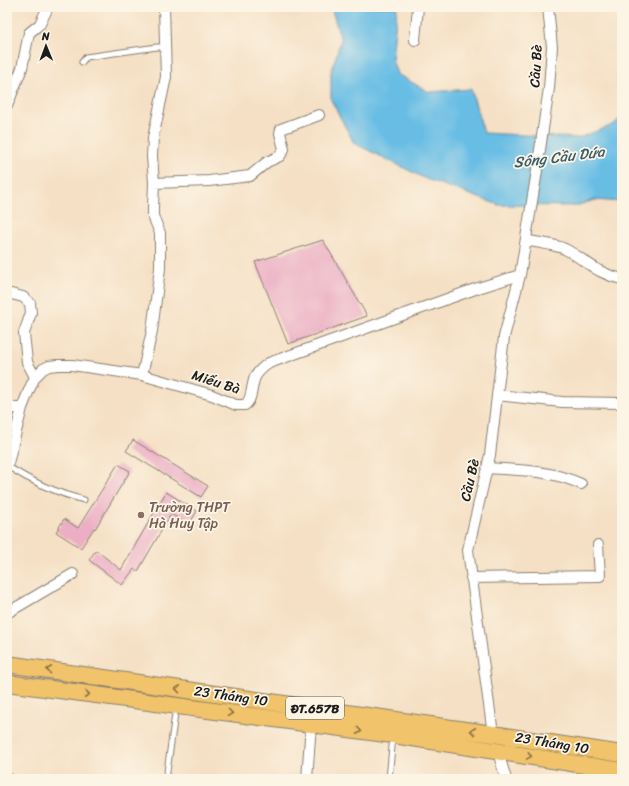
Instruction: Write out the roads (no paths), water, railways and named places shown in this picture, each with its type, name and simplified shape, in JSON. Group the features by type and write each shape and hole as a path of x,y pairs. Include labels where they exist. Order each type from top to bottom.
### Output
{"main road":[{"name":"23 Tháng 10","path":"7,664 622,754"},
{"name":"23 Tháng 10","path":"7,683 393,735 622,771"},
{"path":"493,734 498,752"}],"street":[{"path":"7,106 22,68 29,32 40,24 48,7"},
{"path":"142,375 152,331 160,268 160,233 153,216 152,207 154,183 152,138 166,77 164,7"},
{"path":"415,40 418,7"},
{"name":"Cầu Bè","path":"493,734 468,550 490,455 504,337 520,275 527,237 549,88 552,48 548,7"},
{"path":"154,183 209,181 250,176 267,162 280,156 284,149 280,133 281,129 319,115"},
{"path":"527,237 555,245 566,250 592,268 622,279"},
{"name":"Miếu Bà","path":"35,377 49,366 72,365 142,375 212,395 236,405 245,405 249,402 255,378 260,370 269,363 474,289 520,275"},
{"path":"7,293 23,297 30,303 31,313 24,333 27,362 35,377 22,408 7,467"},
{"path":"497,395 562,402 622,403"},
{"path":"7,408 22,408"},
{"path":"487,468 537,472 566,477 581,484"},
{"path":"471,578 600,576 598,545"},
{"path":"7,613 73,574"},
{"path":"307,779 311,724"},
{"path":"498,752 506,779"}],"lane":[{"path":"82,62 86,57 166,47"},
{"path":"7,467 40,486 84,500"},
{"path":"166,779 176,706"},
{"path":"389,779 393,735"}],"water":[{"name":"Sông Cầu Dứa","path":"331,7 397,7 392,60 397,74 429,92 471,89 484,133 578,138 613,125 622,117 622,202 595,200 575,206 499,205 426,179 354,143 331,100 331,72 341,40"}],"railway":[{"path":"7,774 19,779"}],"place":[{"name":"Trường THPT Hà Huy Tập","path":"141,515"}]}
